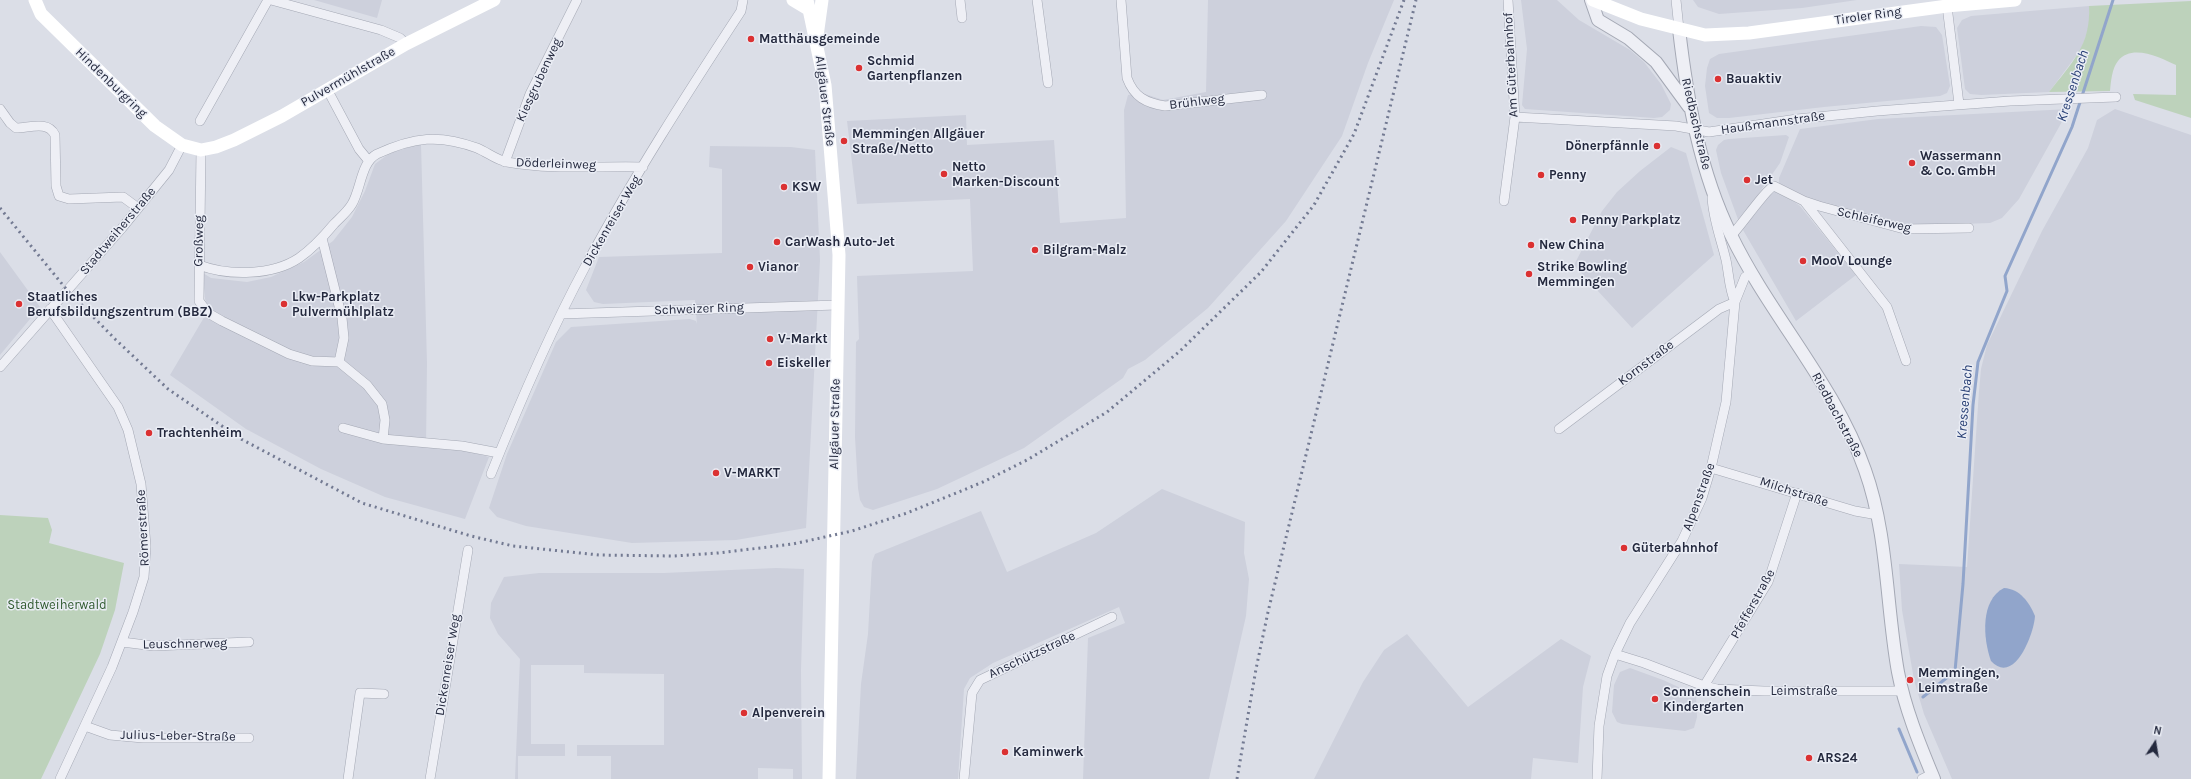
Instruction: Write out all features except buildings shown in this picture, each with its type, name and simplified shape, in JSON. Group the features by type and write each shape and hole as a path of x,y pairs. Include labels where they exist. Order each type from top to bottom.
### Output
{"main road":[{"name":"Hindenburgring","path":"35,0 42,14 94,68 155,126 182,145 201,150"},
{"name":"Pulvermühlstraße","path":"201,150 234,140 282,116 406,44 494,0"},
{"path":"794,0 807,4"},
{"path":"817,40 822,0"},
{"name":"Tiroler Ring","path":"1592,0 1627,14 1705,35 1721,35 1947,6 2015,0"},
{"name":"Allgäuer Straße","path":"807,4 817,40 826,85 839,255 829,779"}],"street":[{"path":"200,121 268,0"},
{"path":"271,0 381,30 400,38 406,44"},
{"name":"Kiesgrubenweg","path":"505,162 530,94 577,0"},
{"name":"Dickenreiser Weg","path":"491,474 561,314 585,266 669,122 741,11 743,0"},
{"path":"960,0 962,18"},
{"path":"1037,0 1048,84"},
{"name":"Brühlweg","path":"1121,0 1127,78 1130,87 1138,97 1152,104 1165,106 1262,95"},
{"name":"Am Güterbahnhof","path":"1504,201 1515,117 1508,0"},
{"path":"1592,0 1598,20 1628,38 1656,62 1692,112"},
{"path":"1676,0 1679,29"},
{"path":"1947,6 1959,104"},
{"name":"Riedbachstraße","path":"1679,29 1683,61 1696,130 1711,187 1731,236 1847,428 1865,469 1878,515 1891,619 1903,691 1930,777"},
{"path":"199,265 214,270 238,272 257,271 280,266 298,258 322,238 352,204 368,160 358,148 327,89"},
{"name":"Haußmannstraße","path":"1515,117 1676,126 1709,132 1843,114 1959,104 2116,97"},
{"path":"0,108 10,123 16,128 39,126 49,127 52,130 55,135 56,186 59,196 69,199 123,197 138,208"},
{"name":"Döderleinweg","path":"368,160 375,155 415,140 436,138 478,149 505,162 539,166 643,167"},
{"name":"Stadtweiherstraße","path":"0,367 85,271 138,208 169,170 182,145"},
{"name":"Großweg","path":"201,150 199,301 208,313 289,354 312,361 339,362"},
{"name":"Riedbachstraße","path":"1711,187 1713,213 1726,261 1731,294 1735,302"},
{"name":"Schleiferweg","path":"1731,236 1771,187 1784,190 1804,201 1909,230 1969,228"},
{"name":"Schleiferweg","path":"1804,201 1887,307 1906,361"},
{"path":"322,238 342,318 344,338 339,362 367,385 382,404 385,420 383,439"},
{"name":"Alpenstraße","path":"1597,779 1600,711 1607,676 1615,654 1630,623 1682,541 1702,498 1711,468 1727,397 1735,302 1745,277 1752,273"},
{"name":"Kornstraße","path":"1559,429 1719,309 1735,302"},
{"name":"Schweizer Ring","path":"561,314 837,305"},
{"name":"Römerstraße","path":"50,309 118,407 128,430 136,456 141,484 146,566 144,578 122,642 60,779"},
{"path":"343,428 383,439 462,446 500,453"},
{"name":"Milchstraße","path":"1711,468 1878,515"},
{"name":"Pfefferstraße","path":"1704,686 1768,582 1797,493"},
{"name":"Dickenreiser Weg","path":"430,779 468,550"},
{"name":"Anschützstraße","path":"964,779 972,693 980,680 1112,617"},
{"name":"Leuschnerweg","path":"122,642 154,646 249,642"},
{"name":"Leimstraße","path":"1615,654 1704,686 1764,691 1903,691"},
{"path":"348,779 360,693 384,694"},
{"name":"Julius-Leber-Straße","path":"85,726 110,735 142,738 249,738"}],"shaded area":[{"path":"314,0 382,0 377,18"},
{"path":"1208,0 1394,0 1368,63 1342,136 1286,221 1208,308 1145,360 1128,369 1123,378 1024,448 937,489 873,510 864,507 860,500 858,488 855,437 856,342 859,339 857,276 973,271 970,199 857,204 847,121 966,115 967,145 1054,140 1060,223 1126,218 1124,110 1128,95 1142,93 1163,100 1206,92"},
{"path":"1521,0 1557,0 1579,20 1630,50 1644,62 1661,84 1671,104 1670,110 1662,117 1654,118 1525,109 1522,105 1527,49"},
{"path":"1693,0 1857,0 1802,8 1719,14 1698,7"},
{"path":"2089,6 2089,26 2082,48 2049,92 1981,95 1970,94 1965,89 1957,28 1962,20 1971,16"},
{"path":"1921,26 1936,27 1942,35 1950,86 1947,93 1940,96 1729,118 1717,118 1709,113 1705,86 1707,68 1710,59 1719,54"},
{"name":"Wassermann & Co. GmbH","path":"2069,109 2019,199 2002,218 1990,223 1906,226 1808,201 1779,183 1779,178 1800,129 1878,119"},
{"path":"2115,109 2191,135 2191,779 1952,779 1924,714 1914,680 1902,610 1899,564 1967,567 1979,391 1981,369 1987,345 2042,231 2088,148 2097,120"},
{"name":"Jet","path":"1786,135 1789,137 1780,163 1739,222 1721,173 1716,150 1718,145 1724,140 1729,139"},
{"path":"421,144 427,363 426,447 467,451 489,457 465,519 385,497 321,469 246,429 170,375 209,309 205,299 203,273 211,278 247,282 271,277 304,262 333,241 352,217 365,191 375,164 390,153"},
{"path":"710,146 791,147 815,150 820,260 806,528 736,540 632,543 526,526 497,517 489,508 507,454 556,342 571,327 690,319 696,321 697,324 695,300 603,304 594,302 586,290 599,257 722,253 722,169 709,167"},
{"path":"1671,147 1686,153 1714,255 1632,328 1574,265 1602,211 1617,192 1640,171"},
{"name":"MooV Lounge","path":"1775,191 1782,193 1800,206 1856,275 1796,321 1743,230 1770,194"},
{"name":"Staatliches Berufsbildungszentrum (BBZ)","path":"0,252 40,307 0,355"},
{"path":"1162,489 1245,522 1244,553 1249,579 1246,616 1209,779 1083,779 1088,638 1125,623 1119,607 993,663 970,678 964,689 958,779 856,779 861,684 868,634 872,562 875,554 981,511 1007,572 1096,533"},
{"path":"776,568 804,569 801,670 802,779 793,779 793,769 758,768 758,779 611,779 611,756 577,756 577,745 664,745 664,674 584,673 584,665 531,665 531,744 565,744 565,756 518,756 518,779 515,779 520,659 498,634 490,618 491,603 504,577 539,573 664,573"},
{"path":"1407,634 1468,707 1561,639 1591,656 1583,687 1578,763 1533,758 1531,779 1314,779 1363,682 1384,650"},
{"name":"Sonnenschein Kindergarten","path":"1630,668 1663,680 1696,695 1697,717 1694,728 1685,731 1622,724 1617,722 1612,712 1614,685 1620,672"}],"green space":[{"path":"2191,1 2191,118 2135,100 2133,94 2176,95 2176,65 2147,54 2131,53 2118,61 2113,71 2110,91 2049,92 2072,62 2083,43 2089,20 2089,6"},
{"name":"Stadtweiherwald","path":"0,515 48,518 52,530 49,543 124,563 115,610 100,654 41,779 0,779"}],"water":[{"path":"2004,588 2015,591 2023,597 2027,601 2035,616 2031,634 2021,655 2015,662 2007,667 1999,667 1991,661 1985,631 1987,611 1991,601 1996,594"}],"waterway":[{"name":"Kressenbach","path":"1923,697 1955,671 1963,584 1973,405 1978,362 2007,291 2005,276 2072,127 2113,0"},
{"name":"Kressenbach","path":"1899,729 1917,772"}],"railway":[{"path":"0,208 67,290 115,339 168,389 241,439 362,503 471,536 513,546 599,555 674,556 718,553 793,544 852,531 907,513 983,482 1027,460 1107,412 1180,351 1261,272 1314,205 1354,134 1404,0"},
{"path":"1237,779 1256,669 1268,612 1416,0"}],"place":[{"name":"Matthäusgemeinde","path":"751,39"},
{"name":"Schmid Gartenpflanzen","path":"859,68"},
{"name":"Bauaktiv","path":"1718,79"},
{"name":"Memmingen Allgäuer Straße/Netto","path":"844,141"},
{"name":"Dönerpfännle","path":"1657,146"},
{"name":"Wassermann & Co. GmbH","path":"1912,163"},
{"name":"Netto Marken-Discount","path":"944,174"},
{"name":"Penny","path":"1541,175"},
{"name":"Jet","path":"1747,180"},
{"name":"KSW","path":"784,187"},
{"name":"Penny Parkplatz","path":"1573,220"},
{"name":"CarWash Auto-Jet","path":"777,242"},
{"name":"New China","path":"1531,245"},
{"name":"Bilgram-Malz","path":"1035,250"},
{"name":"MooV Lounge","path":"1803,261"},
{"name":"Vianor","path":"750,267"},
{"name":"Strike Bowling Memmingen","path":"1529,274"},
{"name":"Staatliches Berufsbildungszentrum (BBZ)","path":"19,304"},
{"name":"Lkw-Parkplatz Pulvermühlplatz","path":"284,304"},
{"name":"V-Markt","path":"770,339"},
{"name":"Eiskeller","path":"769,363"},
{"name":"Trachtenheim","path":"149,433"},
{"name":"V-MARKT","path":"716,473"},
{"name":"Güterbahnhof","path":"1624,548"},
{"name":"Memmingen, Leimstraße","path":"1910,680"},
{"name":"Sonnenschein Kindergarten","path":"1655,699"},
{"name":"Alpenverein","path":"744,713"},
{"name":"Kaminwerk","path":"1005,752"},
{"name":"ARS24","path":"1809,758"}]}
